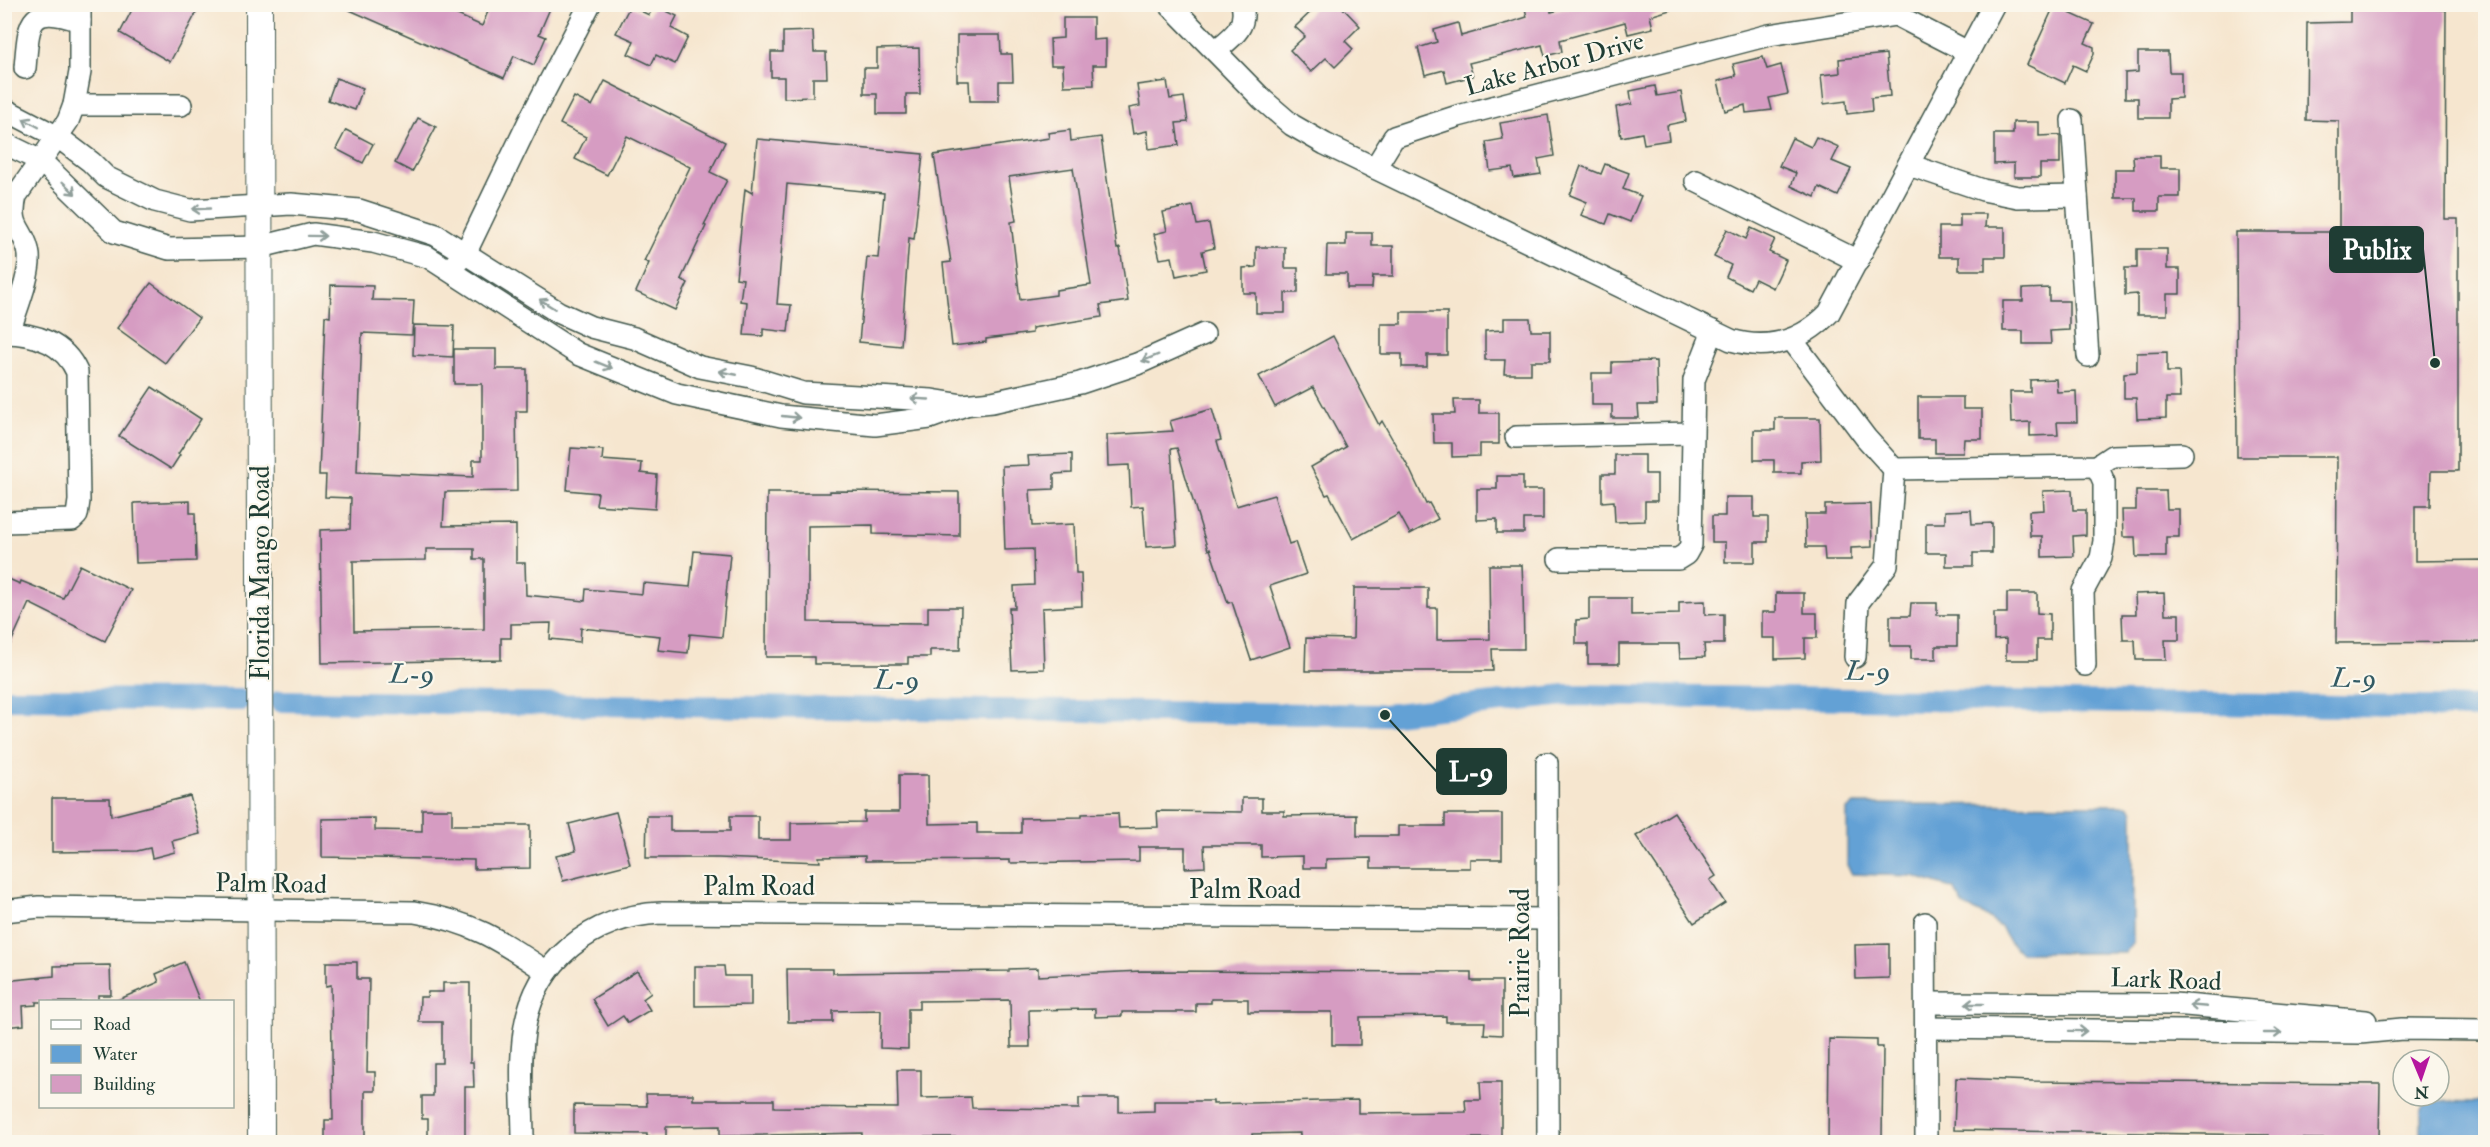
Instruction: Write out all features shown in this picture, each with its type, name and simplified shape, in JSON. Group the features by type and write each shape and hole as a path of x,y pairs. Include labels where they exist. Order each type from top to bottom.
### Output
{"street":[{"name":"Florida Mango Road","path":"259,4 261,1143"},
{"path":"448,271 465,254 529,121 590,4"},
{"path":"1169,4 1292,125 1375,168 1713,331 1746,344 1777,344 1792,340 1806,333 1830,313 1994,4"},
{"path":"1215,51 1240,30 1244,12 1242,4"},
{"path":"4,522 72,520 77,515 79,501 77,372 72,361 51,342 38,337 7,333 28,269 29,254 24,239 15,225 13,211 16,196 58,137 74,105 80,72 80,13 45,14 36,17 28,28 25,68"},
{"name":"Lake Arbor Drive","path":"1375,168 1394,137 1458,116 1769,35 1896,15 1968,52"},
{"path":"74,105 181,105"},
{"path":"4,109 58,137 92,162 106,177 155,201 190,210 291,204 359,210 436,235 558,312 591,327 634,338 700,367 751,377 803,393 932,400 963,405"},
{"path":"2072,120 2088,356"},
{"path":"4,143 41,161 114,232 169,249 260,247 313,234 373,242 428,257 578,354 677,394 781,416 875,425 930,418 963,405 1021,397 1077,383 1137,364 1204,334"},
{"path":"1909,165 1983,190 2018,197 2078,196"},
{"path":"1696,181 1858,261"},
{"path":"1559,559 1678,559 1686,554 1690,545 1694,381 1713,331"},
{"path":"1792,340 1866,438 1894,469 1887,565 1858,603 1855,657"},
{"path":"1516,437 1692,433"},
{"path":"1894,469 2097,466 2112,456 2182,454"},
{"path":"2085,665 2083,591 2102,558 2104,541 2104,482 2097,466"},
{"name":"Prairie Road","path":"1547,763 1548,1143"},
{"name":"Palm Road","path":"4,911 39,908 414,912 445,917 475,927 503,942 547,972 571,945 598,927 628,916 661,913 1547,919"},
{"path":"1925,923 1926,1143"},
{"path":"523,1143 524,1032 532,1001 547,972"},
{"name":"Lark Road","path":"1926,1004 2174,1004 2366,1021 2402,1029"},
{"name":"Lark Road","path":"1926,1028 2360,1034 2402,1029 2486,1030"}],"water":[{"path":"1854,804 2128,805 2133,811 2133,943 2125,953 2021,953 2008,940 2002,928 1982,914 1964,906 1954,889 1913,876 1852,874 1847,865 1847,810"},
{"path":"2451,1101 2485,1102 2485,1142 2421,1142 2422,1108 2451,1108"}],"building":[{"path":"135,4 201,4 170,62 120,33"},
{"path":"336,4 433,4 482,26 491,4 552,4 539,34 546,37 534,65 514,56 504,78"},
{"path":"1319,4 1339,4 1360,26 1345,41 1353,49 1335,67 1326,58 1311,72 1290,50 1305,36 1295,27"},
{"path":"1524,4 1550,4 1551,12 1585,4 1669,4 1670,10 1650,16 1653,28 1628,34 1625,22 1560,40 1562,52 1545,56 1542,45 1469,63 1473,76 1447,83 1444,70 1425,75 1418,48 1437,42 1434,30 1458,23 1461,36 1508,23 1527,17"},
{"path":"2350,4 2430,4 2430,9 2446,10 2445,219 2458,219 2458,471 2431,471 2430,506 2415,506 2415,561 2486,560 2486,642 2336,643 2337,457 2237,457 2236,232 2339,232 2339,121 2306,120 2307,23 2350,22"},
{"path":"654,5 677,16 671,28 688,37 675,64 656,55 651,65 628,54 634,41 616,33 630,6 649,15"},
{"path":"2054,6 2094,24 2085,43 2094,47 2094,54 2086,71 2073,65 2065,83 2027,65"},
{"path":"1063,18 1093,18 1093,40 1106,39 1106,65 1093,65 1094,85 1064,86 1063,65 1051,65 1050,39 1063,38"},
{"path":"813,31 814,52 826,52 827,78 813,78 813,97 784,98 784,77 771,77 771,52 783,52 783,32"},
{"path":"957,35 1000,35 1001,54 1012,54 1013,81 999,81 999,101 970,101 969,81 957,81"},
{"path":"919,48 920,94 906,94 906,114 877,114 877,94 864,94 864,68 877,68 877,49"},
{"path":"2138,52 2168,52 2169,72 2181,72 2181,98 2168,99 2168,118 2138,118 2138,98 2125,98 2125,73 2138,72"},
{"path":"1886,54 1890,96 1871,98 1872,111 1847,114 1846,101 1824,104 1821,75 1840,73 1839,59"},
{"path":"1763,57 1767,69 1781,65 1788,94 1769,98 1772,110 1746,113 1745,105 1725,111 1718,81 1736,76 1733,64"},
{"path":"336,78 363,88 355,110 328,100"},
{"path":"605,81 725,142 710,172 727,180 704,225 706,226 681,279 688,283 675,310 636,292 649,263 644,261 690,167 627,136 607,175 575,159 586,137 560,124 574,97 592,106"},
{"path":"1167,81 1170,99 1184,97 1188,122 1176,123 1179,145 1149,149 1147,131 1133,134 1129,108 1140,106 1137,85"},
{"path":"1655,86 1657,96 1681,92 1686,121 1667,125 1669,140 1644,144 1642,133 1621,137 1616,107 1632,104 1630,91"},
{"path":"1548,115 1554,156 1538,159 1541,174 1514,178 1512,168 1490,171 1486,142 1503,139 1500,123"},
{"path":"418,118 436,127 412,172 395,163"},
{"path":"2013,122 2039,122 2039,136 2060,135 2060,164 2040,164 2040,177 2014,177 2014,163 1994,164 1994,134 2013,134"},
{"path":"346,130 373,144 363,163 336,149"},
{"path":"1070,130 1071,141 1101,137 1117,249 1120,248 1128,301 1100,305 1102,317 1032,328 1032,333 986,339 986,342 952,346 943,263 951,262 934,155 1049,138 1048,133","holes":["1073,168 1091,285 1056,290 1056,295 1020,300 1011,222 1016,221 1009,177"]},
{"path":"1816,137 1839,147 1832,161 1851,169 1838,196 1819,187 1815,197 1791,186 1796,173 1779,166 1792,138 1811,147"},
{"path":"757,139 923,154 914,239 909,238 901,346 859,342 867,257 878,258 884,193 787,184 777,304 791,305 788,332 763,329 763,336 744,335 747,302 740,301 743,279 736,278 745,189 752,193"},
{"path":"2133,156 2160,156 2160,168 2180,168 2180,197 2159,197 2159,211 2136,211 2136,198 2115,198 2115,169 2134,169"},
{"path":"1605,164 1629,173 1623,189 1641,196 1630,222 1610,214 1606,224 1581,215 1587,202 1570,195 1581,166 1601,174"},
{"path":"1193,206 1197,225 1209,223 1214,248 1202,251 1206,270 1176,276 1172,257 1160,259 1154,234 1167,231 1163,212"},
{"path":"1960,214 1986,214 1985,227 2005,227 2005,257 1985,257 1985,270 1959,270 1959,257 1939,257 1939,227 1960,227"},
{"path":"1751,228 1775,239 1769,252 1786,260 1773,288 1755,279 1750,289 1726,277 1731,265 1714,257 1727,229 1746,239"},
{"path":"1346,233 1372,233 1372,246 1393,246 1393,276 1373,276 1372,288 1347,288 1347,274 1326,274 1327,245 1346,245"},
{"path":"1256,247 1285,247 1285,268 1298,268 1298,293 1285,293 1285,313 1256,313 1256,293 1243,293 1243,268 1256,267"},
{"path":"2137,249 2167,249 2167,269 2180,269 2180,294 2167,294 2167,315 2137,315 2137,294 2125,295 2125,268 2137,268"},
{"path":"151,283 199,318 165,363 117,328"},
{"path":"331,285 373,286 372,300 414,301 412,335 362,333 357,472 473,477 473,460 482,460 482,384 454,384 454,349 496,349 496,369 527,369 527,411 516,411 517,491 445,492 443,526 516,525 516,563 525,563 526,595 585,601 586,589 642,594 643,583 690,587 694,551 730,554 722,637 690,634 688,653 658,650 660,636 581,628 580,642 550,639 551,623 511,624 511,638 501,638 501,660 322,663 320,530 350,529 351,498 325,497 326,475 319,475 325,316 330,317","holes":["426,549 474,549 474,559 484,559 484,629 354,631 353,561 426,560"]},
{"path":"2049,288 2049,301 2069,301 2069,330 2050,331 2051,344 2023,344 2023,331 2003,331 2003,301 2023,301 2023,289"},
{"path":"1401,312 1447,312 1447,355 1427,355 1427,367 1402,367 1402,354 1381,354 1381,324 1401,324"},
{"path":"1504,318 1530,318 1531,331 1550,331 1550,361 1531,361 1531,374 1504,374 1505,360 1485,360 1485,331 1504,330"},
{"path":"414,325 454,326 453,357 413,355"},
{"path":"1333,336 1379,425 1382,421 1426,504 1429,503 1438,519 1410,534 1399,514 1353,539 1329,494 1326,495 1311,467 1346,447 1313,387 1275,407 1259,376"},
{"path":"2167,352 2167,372 2179,372 2180,398 2166,398 2166,418 2137,419 2136,398 2124,398 2124,373 2137,372 2137,353"},
{"path":"1656,361 1657,405 1638,405 1639,418 1612,418 1612,405 1592,405 1592,373 1612,373 1612,362"},
{"path":"2056,379 2057,392 2076,391 2077,422 2057,422 2058,435 2030,436 2030,422 2011,423 2010,392 2030,392 2030,380"},
{"path":"152,387 201,419 171,469 119,436"},
{"path":"1918,397 1963,397 1963,409 1982,409 1982,439 1964,439 1963,453 1935,453 1935,439 1918,439"},
{"path":"1454,400 1479,400 1479,413 1499,413 1499,444 1480,444 1480,456 1452,457 1452,443 1434,443 1433,414 1455,414"},
{"path":"1212,409 1221,440 1217,441 1236,506 1274,495 1289,544 1295,542 1306,574 1270,586 1290,647 1251,660 1232,602 1228,603 1210,549 1208,550 1177,448 1171,449 1177,545 1146,547 1143,506 1131,507 1129,465 1108,466 1107,435 1173,431 1170,421"},
{"path":"1775,418 1820,418 1821,460 1801,461 1801,473 1774,473 1774,460 1754,460 1754,430 1775,430"},
{"path":"571,448 603,450 602,460 642,463 641,473 657,475 655,509 596,505 598,493 567,490"},
{"path":"1072,454 1072,473 1054,474 1054,489 1030,490 1032,526 1074,524 1076,573 1081,573 1082,606 1042,608 1044,669 1012,670 1009,608 1015,608 1014,586 1034,585 1033,549 1005,550 1002,466 1029,465 1028,456"},
{"path":"1615,455 1645,455 1645,474 1657,474 1657,501 1645,501 1645,521 1615,522 1614,501 1602,502 1602,474 1615,474"},
{"path":"1497,476 1523,476 1523,490 1543,490 1543,519 1524,519 1524,533 1497,533 1497,519 1477,520 1477,489 1497,489"},
{"path":"2072,490 2073,510 2086,510 2086,535 2073,536 2074,556 2042,557 2042,536 2030,536 2029,511 2044,510 2043,491"},
{"path":"830,491 959,492 959,536 873,534 873,525 808,526 808,622 928,623 928,607 961,607 960,650 930,650 930,657 908,657 908,664 814,664 814,657 766,657 767,493 830,493"},
{"path":"2136,491 2166,491 2167,509 2179,509 2179,537 2166,537 2166,557 2136,557 2135,537 2123,537 2122,510 2136,510"},
{"path":"1725,497 1754,497 1754,517 1768,517 1768,542 1755,542 1755,562 1725,562 1725,542 1712,542 1712,516 1725,516"},
{"path":"190,501 190,513 195,513 196,561 136,563 134,503"},
{"path":"1871,504 1872,547 1851,548 1851,560 1825,560 1824,547 1806,547 1805,514 1825,514 1825,505"},
{"path":"1971,510 1972,524 1992,523 1992,553 1973,553 1973,566 1946,566 1946,553 1926,553 1926,523 1945,523 1945,511"},
{"path":"80,565 131,590 105,641 29,603 4,658 4,577 20,584 21,581 63,598"},
{"path":"1489,565 1522,565 1523,588 1524,649 1492,649 1493,671 1305,671 1306,638 1353,639 1354,588 1428,588 1428,608 1437,608 1437,640 1490,639"},
{"path":"1776,593 1804,593 1804,613 1817,613 1817,638 1805,638 1805,658 1775,659 1775,638 1762,638 1762,612 1776,612"},
{"path":"2007,593 2037,593 2037,613 2050,614 2050,640 2037,640 2037,660 2006,660 2006,639 1994,640 1994,613 2007,613"},
{"path":"2164,593 2165,614 2179,614 2179,640 2165,640 2166,660 2136,660 2135,640 2123,640 2122,614 2136,614 2135,594"},
{"path":"1589,598 1631,598 1631,615 1679,614 1679,602 1705,601 1705,615 1724,614 1724,644 1704,644 1705,657 1680,658 1679,644 1619,644 1619,664 1588,664 1588,644 1576,644 1576,620 1589,619"},
{"path":"1911,603 1937,603 1937,615 1957,615 1957,646 1936,646 1936,659 1911,659 1911,646 1890,646 1890,616 1910,616"},
{"path":"899,775 928,775 929,824 977,823 977,833 1021,833 1021,818 1082,817 1082,814 1118,813 1119,828 1158,827 1157,811 1242,812 1242,798 1262,798 1262,811 1284,811 1284,816 1357,815 1357,836 1398,836 1398,826 1445,826 1445,814 1502,814 1502,859 1470,859 1470,868 1371,868 1371,858 1326,859 1326,868 1303,868 1303,856 1261,857 1261,845 1204,845 1205,867 1185,868 1185,847 1139,847 1139,861 1010,863 1010,860 865,861 865,856 819,857 820,862 646,858 647,816 670,816 670,831 730,831 730,816 758,816 758,840 791,840 791,823 864,822 864,812 899,812"},
{"path":"190,796 200,834 172,841 175,852 152,858 150,848 137,851 52,852 52,798 110,798 111,816"},
{"path":"422,809 452,809 452,825 530,825 530,868 474,869 474,860 322,857 322,819 375,818 375,830 422,831"},
{"path":"616,812 630,864 563,881 556,856 576,851 569,824"},
{"path":"1674,812 1716,876 1710,880 1725,903 1694,923 1636,836"},
{"path":"1889,944 1889,978 1856,979 1855,945"},
{"path":"184,962 199,1000 118,1000 159,982 156,974"},
{"path":"326,962 357,962 357,979 369,979 367,1072 375,1072 375,1091 365,1091 365,1143 325,1143 325,1120 333,1120 331,985 326,986"},
{"path":"110,965 111,995 98,995 98,1000 39,1000 36,1005 23,1006 24,1025 4,1027 4,981 54,976 54,966"},
{"path":"695,966 724,966 725,976 751,976 751,1005 695,1006"},
{"path":"1038,968 1038,976 1141,971 1471,972 1471,981 1502,981 1502,1035 1484,1034 1485,1022 1446,1022 1446,1016 1360,1017 1360,1045 1332,1045 1332,1012 1248,1012 1248,999 1211,999 1211,1003 1196,1003 1196,1012 1122,1012 1122,1016 1095,1017 1095,1009 1029,1010 1030,1047 1011,1047 1010,1000 919,1001 919,1009 908,1009 908,1049 880,1048 881,1010 833,1011 833,1022 788,1022 787,969 833,969 833,973 1009,971 1009,969"},
{"path":"637,971 651,993 643,999 650,1010 628,1023 623,1016 608,1026 592,999"},
{"path":"443,983 470,983 470,1062 473,1062 474,1087 465,1087 465,1143 428,1143 428,1119 422,1119 422,1096 433,1096 433,1063 442,1063 442,1022 419,1022 420,997 427,997 428,992 443,992"},
{"path":"1829,1039 1877,1040 1877,1047 1883,1047 1882,1140 1877,1140 1877,1143 1828,1143"},
{"path":"897,1070 921,1070 921,1098 971,1097 972,1108 1079,1109 1079,1098 1119,1098 1119,1112 1154,1111 1154,1101 1213,1101 1213,1104 1358,1100 1358,1113 1466,1112 1465,1100 1481,1100 1480,1082 1501,1082 1501,1138 1469,1138 1469,1143 1444,1143 1444,1139 1300,1139 1300,1133 1252,1134 1252,1142 1227,1143 1227,1138 1154,1142 1154,1140 1012,1139 1012,1137 862,1137 862,1133 720,1136 720,1126 666,1127 666,1137 647,1137 647,1134 574,1133 574,1105 647,1106 646,1094 693,1094 693,1100 774,1100 774,1107 898,1108"},
{"path":"1956,1078 2032,1081 2380,1084 2379,1140 2269,1138 2269,1135 1954,1130"}],"waterway":[{"name":"L-9","path":"280,701 1385,715 1565,695 2486,708"},
{"name":"L-9","path":"4,699 241,700"}],"place":[{"name":"Publix","path":"2435,363"},
{"name":"L-9","path":"1385,715"}]}
